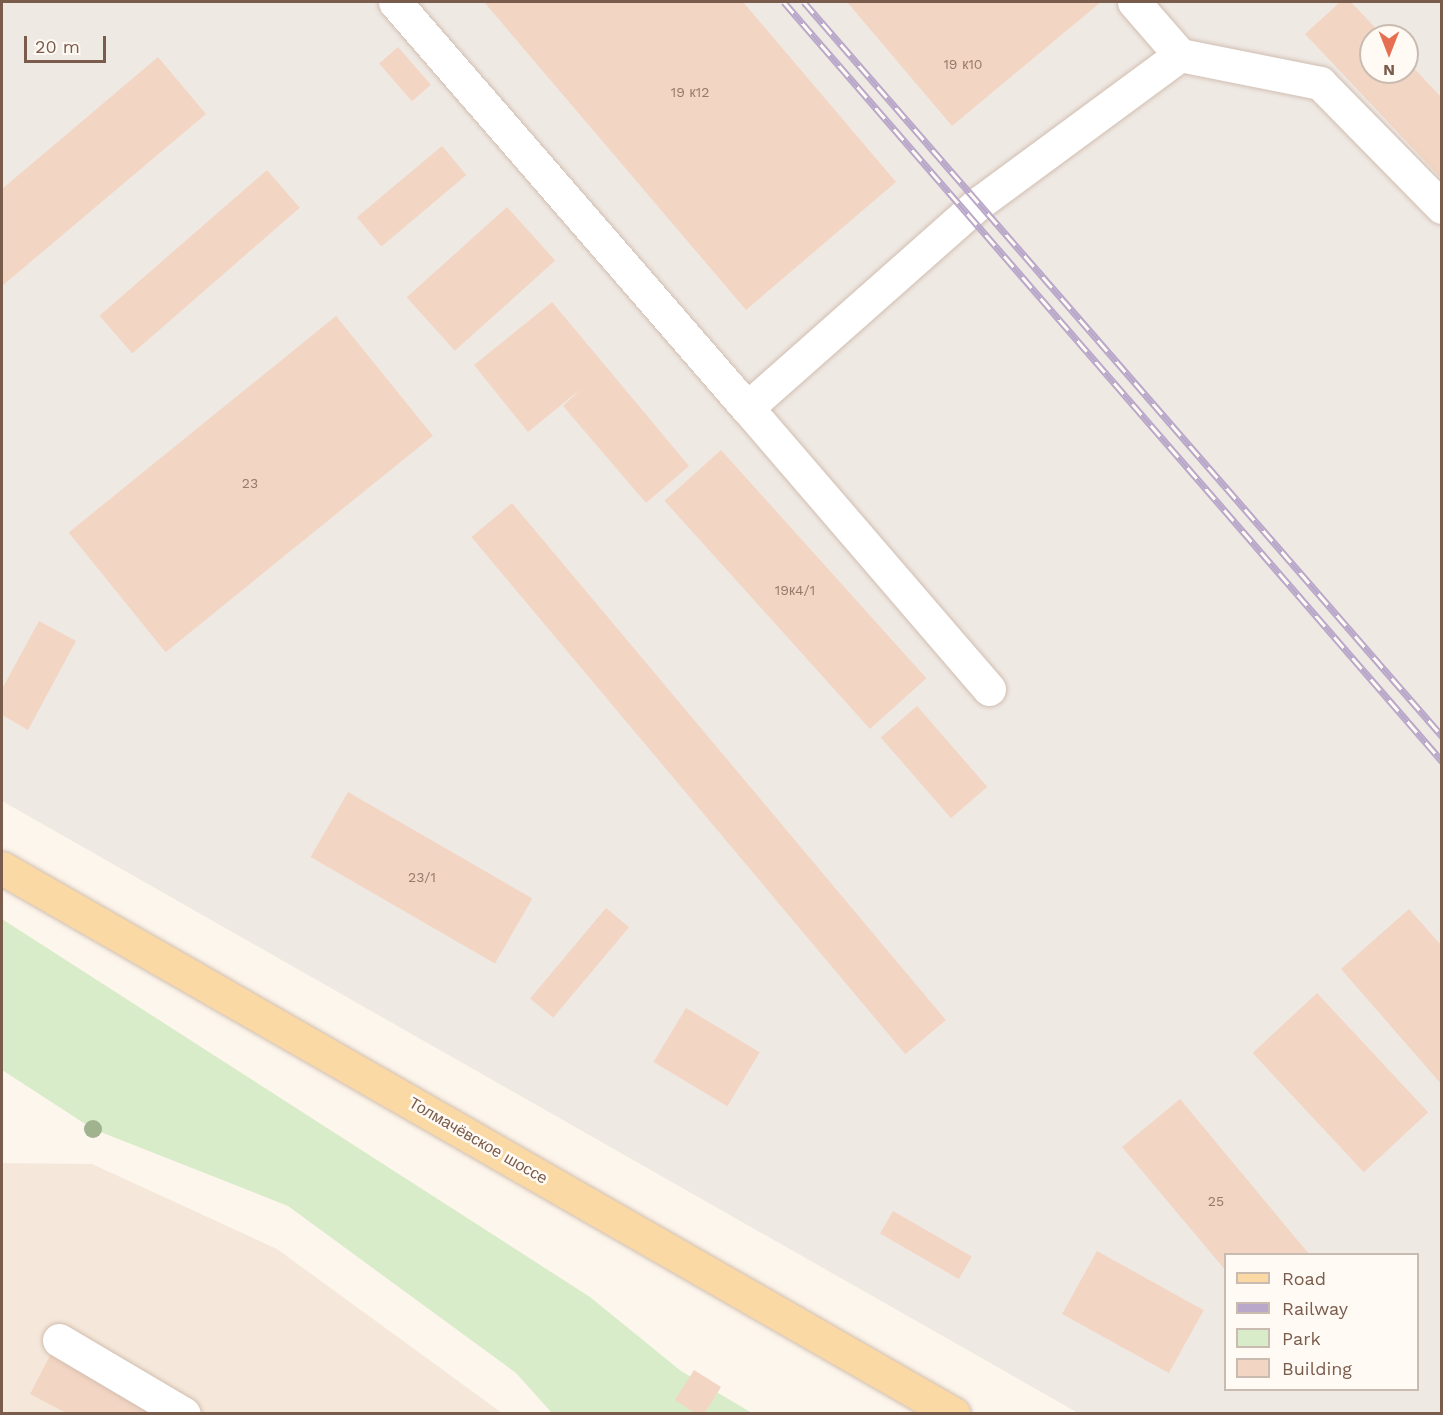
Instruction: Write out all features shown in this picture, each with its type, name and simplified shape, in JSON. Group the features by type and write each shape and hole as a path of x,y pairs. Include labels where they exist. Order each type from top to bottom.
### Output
{"main road":[{"name":"Толмачёвское шоссе","path":"2,868 954,1413"}],"lane":[{"path":"395,2 989,689"},
{"path":"1134,2 1180,55 1320,83 1442,207"},
{"path":"747,408 979,203 1180,55"},
{"path":"59,1340 184,1413"}],"shaded area":[{"path":"2,2 1441,2 1441,1413 1078,1413 2,801"},
{"path":"2,1163 92,1164 277,1249 502,1413 2,1414"}],"green space":[{"path":"2,919 590,1297 681,1371 752,1413 552,1413 516,1373 288,1206 93,1129 2,1070"}],"building":[{"path":"484,2 743,2 896,182 746,310"},
{"path":"847,2 1101,2 952,126"},
{"path":"1340,2 1351,2 1372,24 1359,24 1359,84 1419,84 1419,74 1442,98 1442,179 1305,34"},
{"path":"398,47 431,85 412,101 379,63"},
{"path":"158,57 206,114 2,286 2,189"},
{"path":"442,146 466,175 381,246 357,217"},
{"path":"267,170 300,208 132,353 99,316"},
{"path":"507,207 555,261 455,351 407,297"},
{"path":"552,302 689,466 646,503 563,406 582,388 528,432 474,365"},
{"path":"336,316 433,436 166,652 69,532"},
{"path":"721,450 926,678 870,729 665,501"},
{"path":"512,503 946,1020 905,1054 471,537"},
{"path":"39,621 76,641 28,730 2,715 2,689"},
{"path":"917,706 987,787 951,818 881,737"},
{"path":"348,792 532,898 495,963 310,857"},
{"path":"606,908 629,927 553,1018 530,998"},
{"path":"1409,909 1442,946 1442,1085 1341,969"},
{"path":"1317,993 1428,1112 1364,1172 1253,1053"},
{"path":"686,1008 760,1052 727,1106 654,1062"},
{"path":"1180,1099 1308,1253 1224,1253 1224,1269 1122,1147"},
{"path":"893,1211 972,1256 959,1279 880,1234"},
{"path":"1097,1251 1204,1310 1169,1373 1062,1314"},
{"path":"53,1350 153,1403 148,1414 68,1414 30,1394"},
{"path":"694,1370 721,1387 704,1414 696,1414 675,1400"}],"railway":[{"path":"784,2 1442,761"},
{"path":"804,2 1442,736"}]}
